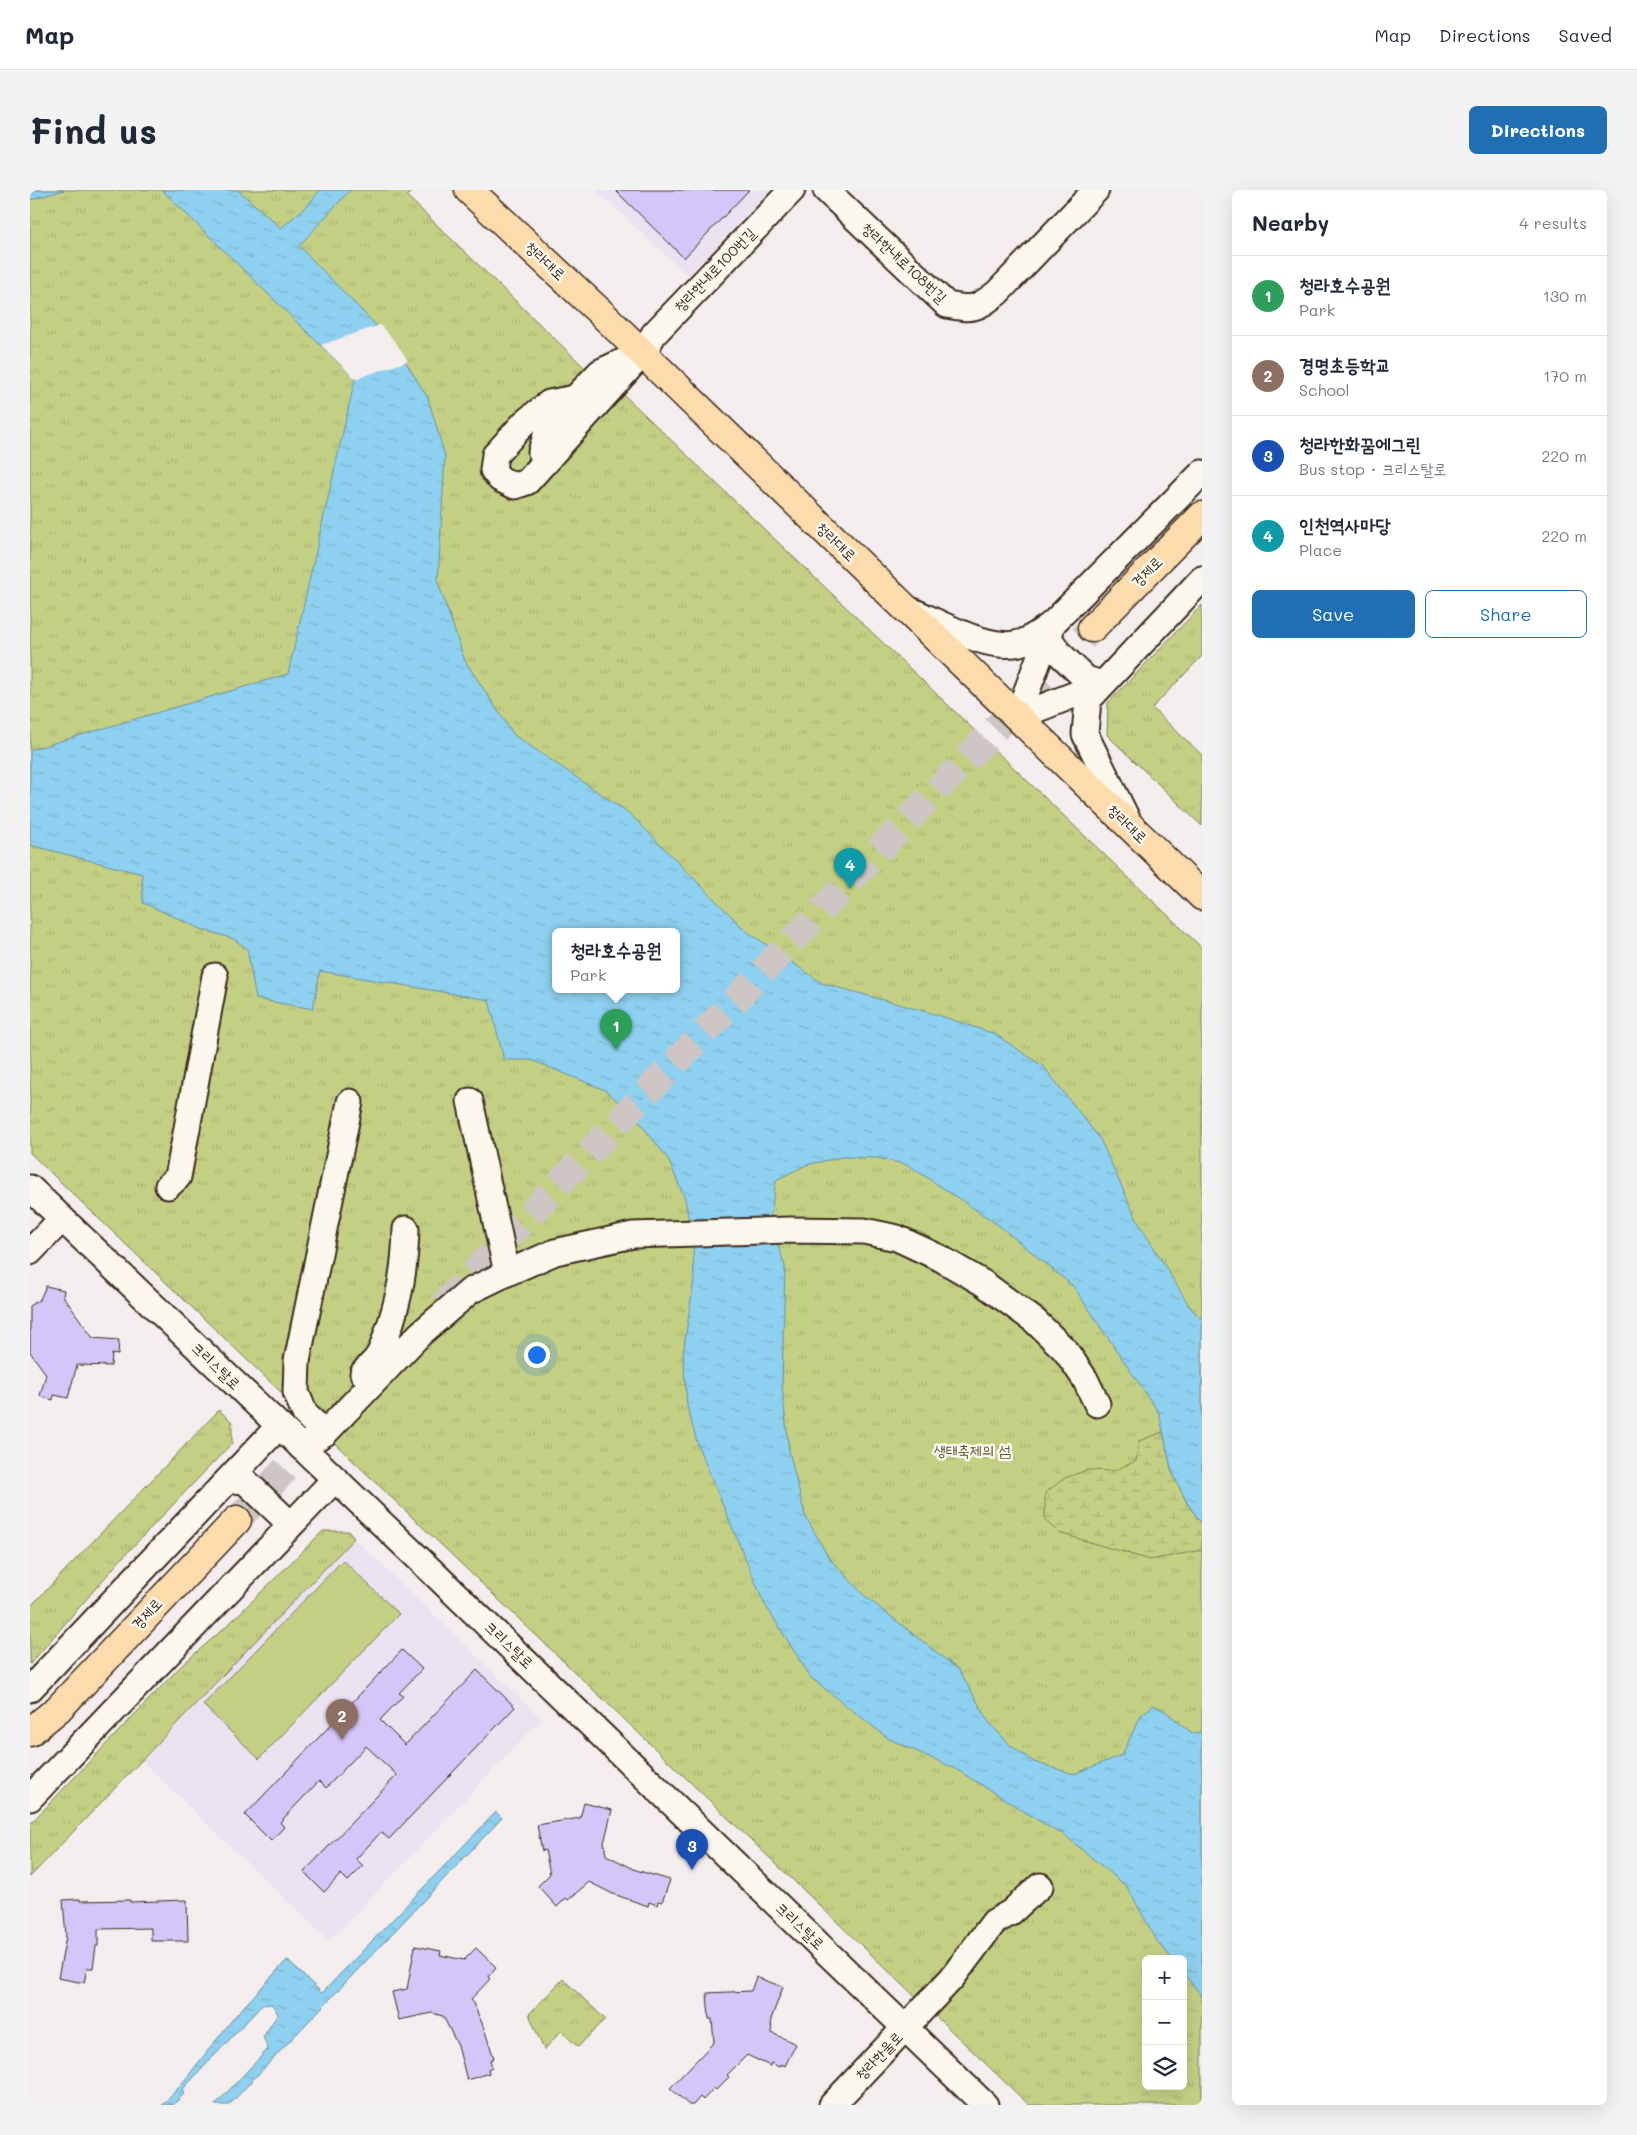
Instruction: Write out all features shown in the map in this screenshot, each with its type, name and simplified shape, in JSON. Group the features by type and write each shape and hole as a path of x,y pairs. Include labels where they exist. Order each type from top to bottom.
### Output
{"main road":[{"name":"청라대로","path":"469,190 642,354 1202,896"},
{"name":"경제로","path":"1092,628 1202,516"},
{"name":"경제로","path":"30,1751 41,1728 237,1520"}],"street":[{"name":"청라한내로100번길","path":"569,399 549,403 525,422 495,454 493,470 500,479 515,486 527,482 642,354 654,334 792,190"},
{"name":"청라한내로108번길","path":"826,190 947,305 963,308 979,307 996,293 1096,190"},
{"path":"547,460 541,452 549,426 569,399 600,372 642,354"},
{"path":"903,607 990,644 1006,645 1022,642 1052,624 1202,473"},
{"path":"1131,828 1085,734 1088,700 1202,579"},
{"path":"1052,624 1049,638 1059,653 1086,679 1102,684"},
{"path":"1017,717 1052,624"},
{"path":"1017,717 1102,684"},
{"path":"168,1186 178,1176 215,976"},
{"path":"470,1101 507,1273"},
{"path":"320,1429 305,1414 296,1392 297,1360 350,1102"},
{"name":"크리스탈로","path":"30,1188 985,2105"},
{"path":"30,1252 62,1219"},
{"path":"320,1429 376,1359 382,1348 400,1296 406,1229"},
{"path":"301,1447 420,1334 470,1291 555,1252 633,1235 790,1230 864,1231 897,1238 940,1258 983,1283 1035,1321 1065,1350 1085,1380 1097,1404"},
{"path":"30,1689 279,1426"},
{"path":"30,1798 335,1479"},
{"path":"228,1481 244,1480 284,1518 286,1530"},
{"name":"청라한울로","path":"832,2105 906,2029 952,1978 994,1922 1010,1913 1040,1886"}],"shaded area":[{"path":"596,190 770,190 688,276"},
{"path":"354,1538 542,1719 329,1941 141,1760"}],"green space":[{"name":"생태축제의 섬","path":"30,190 413,190 407,196 586,369 600,372 1202,948 1202,2105 1029,2105 30,1153"},
{"path":"1202,605 1202,656 1152,708 1202,755 1202,826 1107,735 1108,703"},
{"path":"219,1410 232,1422 232,1443 122,1558 30,1664 30,1607"},
{"path":"1163,1432 1172,1472 1187,1503 1202,1524 1202,1550 1150,1560 1059,1533 1045,1520 1045,1493 1065,1478 1087,1470 1113,1471 1136,1461 1139,1441"},
{"path":"323,1531 348,1531 354,1538 30,1877 30,1824 181,1666 230,1623"},
{"path":"343,1560 399,1614 259,1759 203,1705"},
{"path":"563,1979 605,2019 578,2047 561,2031 544,2050 529,2014"}],"water":[{"path":"30,190 64,190 30,200"},
{"path":"162,190 238,190 281,228 309,204 320,190 350,190 299,246 395,345 428,398 445,456 438,582 465,661 514,735 629,813 745,930 822,983 938,1015 995,1034 1044,1067 1100,1139 1137,1220 1190,1307 1202,1320 1202,1524 1187,1503 1172,1472 1159,1413 1073,1286 997,1224 908,1165 877,1158 842,1157 806,1165 776,1180 770,1220 785,1266 782,1387 789,1451 805,1515 829,1558 865,1596 959,1670 989,1722 1010,1745 1034,1762 1074,1774 1122,1755 1141,1715 1154,1705 1165,1711 1192,1733 1202,1732 1202,1996 1187,1978 1187,1955 1169,1955 1157,1941 1127,1887 1062,1833 1057,1832 954,1768 889,1739 811,1678 764,1603 698,1446 687,1406 683,1353 694,1280 693,1244 685,1199 668,1159 635,1116 605,1090 531,1060 504,1060 489,1000 320,971 313,1009 256,999 247,949 234,939 201,929 143,903 142,874 30,845 30,750 288,674 355,379"},
{"path":"496,1812 502,1818 229,2105 215,2105 268,2049 263,2037 278,2014 272,2004 262,2005 182,2090 185,2093 173,2105 162,2105 180,2086 236,2015 287,1960 322,1993"}],"pier":[{"path":"380,325 397,344 408,361 355,379 321,345"}],"building":[{"path":"615,190 749,190 684,258"},
{"path":"46,1286 64,1290 63,1296 93,1338 119,1340 118,1355 112,1354 111,1366 77,1365 68,1398 54,1395 53,1400 40,1396 46,1374 30,1352 30,1306 40,1299"},
{"path":"402,1650 422,1669 399,1693 403,1696 380,1720 405,1745 477,1670 515,1707 389,1839 381,1832 356,1859 363,1866 348,1881 341,1874 324,1892 304,1872 397,1775 366,1746 326,1788 319,1781 280,1822 284,1827 271,1841 245,1815"},
{"path":"584,1803 612,1810 604,1843 606,1855 636,1870 670,1880 662,1902 658,1901 657,1905 649,1902 648,1906 613,1894 589,1882 568,1900 566,1898 557,1907 538,1886 550,1874 545,1850 542,1851 537,1825 580,1818"},
{"path":"80,1899 80,1901 130,1900 130,1902 187,1900 188,1941 151,1941 151,1928 98,1929 98,1946 96,1946 93,1968 87,1968 84,1983 58,1978 66,1937 63,1900"},
{"path":"415,1946 441,1951 440,1955 464,1960 476,1948 496,1967 488,1977 490,1979 471,1999 482,2023 494,2058 490,2060 492,2067 488,2069 489,2073 467,2080 458,2046 443,2016 432,2013 399,2020 392,1992 407,1989"},
{"path":"756,1977 783,1987 771,2019 772,2033 796,2044 785,2066 781,2064 779,2067 771,2063 770,2066 747,2055 727,2075 729,2077 716,2090 714,2088 703,2100 700,2097 693,2105 689,2105 670,2088 714,2042 712,2019 709,2019 707,1993 751,1991"}],"tunnel":[{"path":"443,1305 1092,628"},
{"path":"237,1520 321,1432"}],"place":[{"name":"인천역사마당","path":"850,889"},
{"name":"청라호수공원","path":"616,1050"},
{"name":"경명초등학교","path":"342,1740"},
{"name":"청라한화꿈에그린","path":"692,1870"}]}
